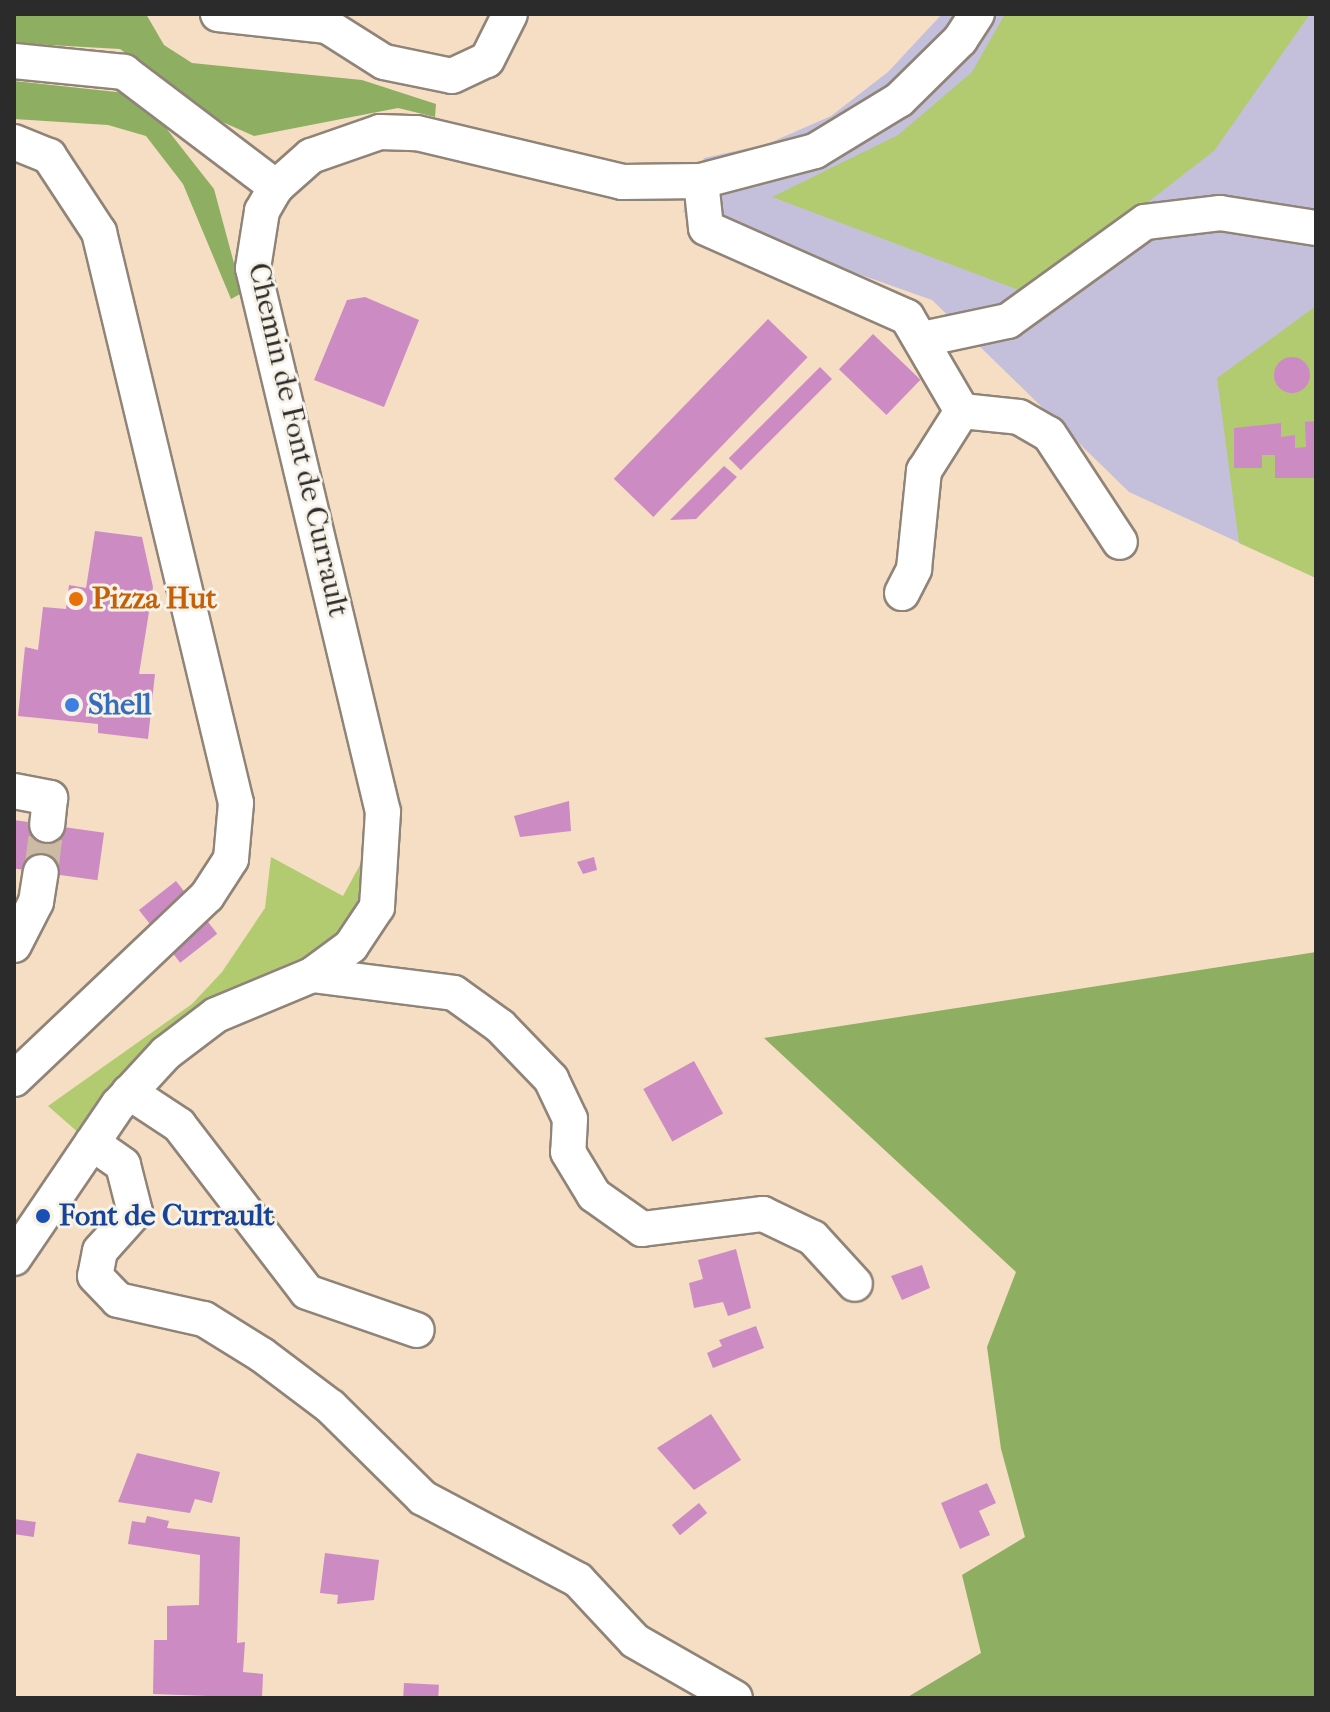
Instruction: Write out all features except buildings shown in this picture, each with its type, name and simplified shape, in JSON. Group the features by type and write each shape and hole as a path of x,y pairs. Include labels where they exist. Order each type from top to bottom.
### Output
{"street":[{"path":"218,14 327,26 405,71 452,76 487,60 510,14"},
{"name":"Chemin de Font de Currault","path":"14,1258 129,1092 216,1015 312,975 351,946 377,907 383,812 253,268 262,211 276,187 311,156 380,132 417,133 622,182 701,181 815,151 899,100 960,40 977,14"},
{"path":"14,61 124,72 276,187"},
{"path":"14,142 49,156 99,232 236,803 231,859 207,896 14,1079"},
{"path":"701,181 706,228 882,302 923,339 962,411"},
{"path":"923,339 1008,321 1145,222 1220,213 1316,228"},
{"path":"962,411 1019,417 1049,434 1120,542"},
{"path":"902,593 914,569 924,471 962,411"},
{"path":"14,791 50,798 47,825"},
{"path":"14,945 36,902 41,872"},
{"path":"312,975 454,993 500,1026 551,1079 570,1119 568,1152 594,1195 642,1229 763,1214 813,1238 855,1284"},
{"path":"129,1092 179,1125 307,1292 417,1330"},
{"path":"92,1143 123,1165 135,1212 100,1251 95,1276 118,1300 204,1319 262,1355 331,1407 423,1498 578,1580 635,1641 735,1698"}],"shaded area":[{"path":"942,14 1316,14 1316,578 1129,492 932,300 683,212 704,158 767,144 831,116 888,72"}],"green space":[{"path":"14,14 146,14 164,45 192,63 362,80 436,104 435,117 398,108 254,136 218,120 120,49 14,43"},
{"path":"1005,14 1310,14 1214,151 1029,294 772,197 898,135 972,72"},
{"path":"14,81 126,93 155,114 214,189 242,293 231,299 183,184 146,136 108,125 14,119"},
{"path":"1316,306 1316,578 1239,543 1217,378"},
{"path":"373,841 358,921 80,1134 48,1106 192,1004 222,972 265,908 271,857 343,896"},
{"path":"1316,952 1316,1698 906,1698 981,1653 962,1575 1025,1537 1001,1449 987,1347 1016,1272 764,1038"}],"tunnel":[{"path":"41,872 47,825"}],"place":[{"name":"Pizza Hut","path":"76,599"},
{"name":"Shell","path":"72,705"},
{"name":"Font de Currault","path":"43,1216"}]}
